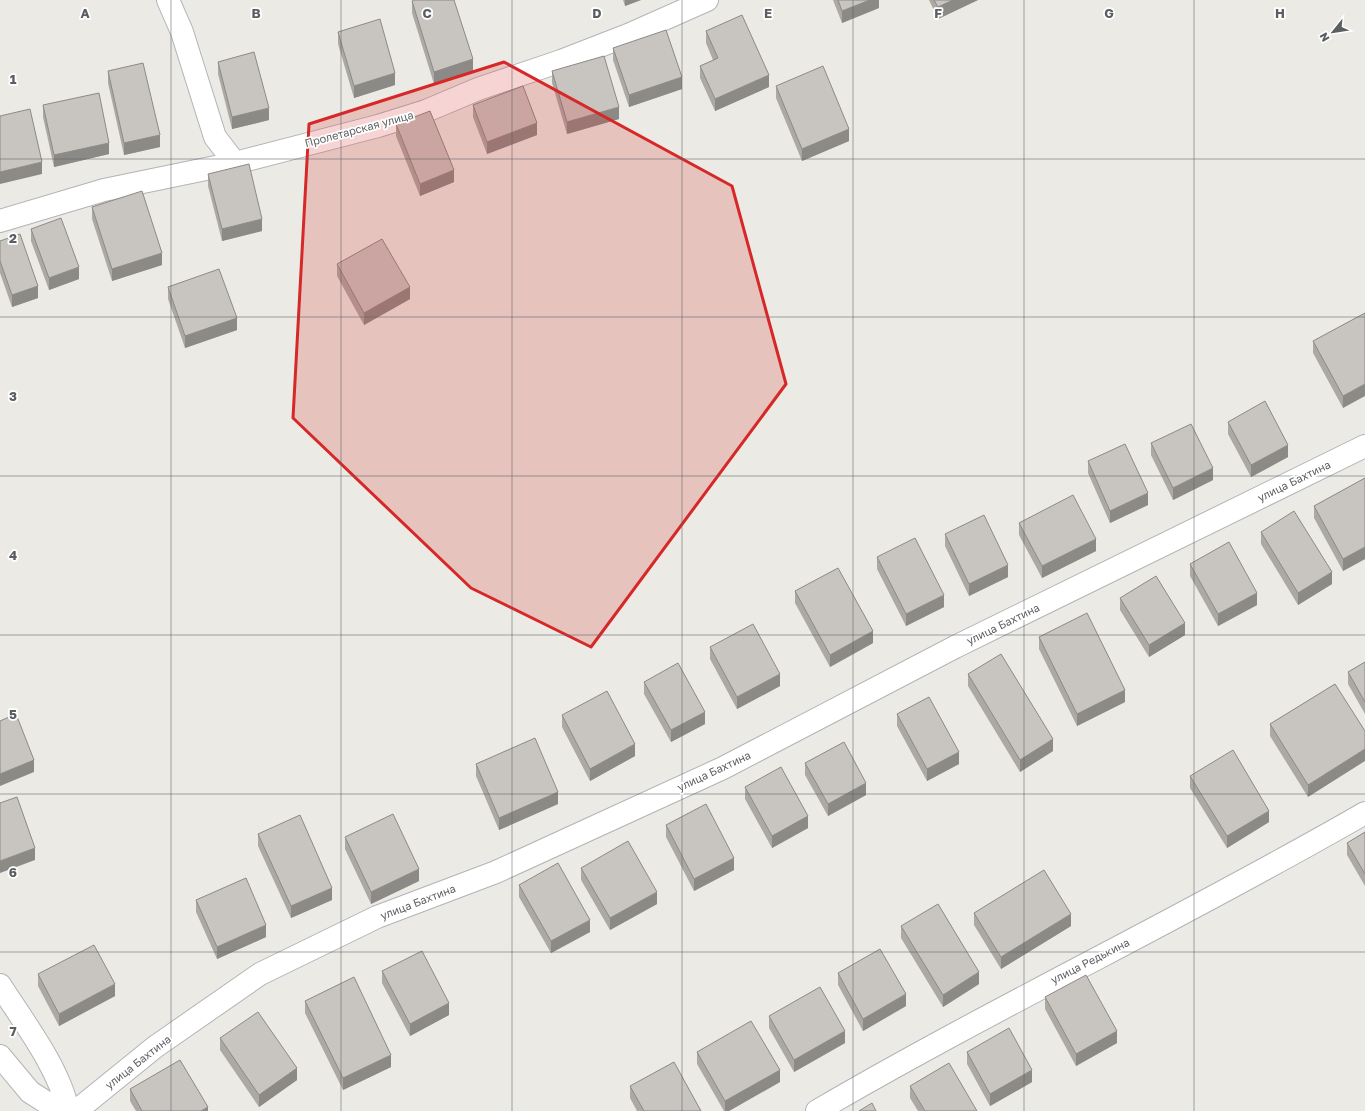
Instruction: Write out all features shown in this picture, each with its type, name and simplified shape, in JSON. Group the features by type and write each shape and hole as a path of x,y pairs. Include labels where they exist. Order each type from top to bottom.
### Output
{"street":[{"path":"168,0 182,32 215,137 235,163"},
{"name":"Пролетарская улица","path":"0,221 104,190 235,163 378,126 426,111 478,89 561,61 628,35 707,0"},
{"name":"улица Бахтина","path":"76,1111 155,1047 260,974 377,918 496,872 723,768 955,647 1365,446"},
{"name":"улица Редькина","path":"817,1111 983,1017 1202,903 1365,813"},
{"path":"0,984 58,1079 66,1096 68,1111"},
{"path":"0,1056 30,1092 60,1111"}],"highlighted area":[{"path":"504,62 732,186 786,384 591,647 471,588 293,418 309,124"}],"building":[{"path":"454,0 473,59 434,72 412,1"},
{"path":"838,0 870,0 842,11"},
{"path":"934,0 953,0 938,7"},
{"path":"742,15 769,75 715,99 700,66 718,58 706,31"},
{"path":"380,19 395,73 354,86 338,32"},
{"path":"666,30 682,77 629,95 613,48"},
{"path":"254,52 269,108 232,117 218,62"},
{"path":"604,56 619,107 567,122 552,71"},
{"path":"143,63 160,135 124,143 108,71"},
{"path":"823,66 849,129 802,149 776,86"},
{"path":"523,86 537,123 487,142 473,105"},
{"path":"99,93 109,143 54,155 43,105"},
{"path":"30,109 42,162 0,172 0,116"},
{"path":"430,111 454,170 420,184 396,124"},
{"path":"249,164 262,219 222,229 208,174"},
{"path":"142,191 162,253 112,269 92,207"},
{"path":"61,218 79,267 49,278 31,229"},
{"path":"20,234 38,286 12,295 0,261 0,241"},
{"path":"382,239 410,287 364,313 337,264"},
{"path":"219,269 237,318 185,336 168,287"},
{"path":"1365,313 1365,384 1343,396 1313,341"},
{"path":"1265,401 1288,445 1251,465 1228,422"},
{"path":"1191,424 1213,468 1173,488 1151,443"},
{"path":"1125,444 1148,493 1110,511 1088,461"},
{"path":"1365,478 1365,547 1343,559 1314,506"},
{"path":"1073,495 1096,539 1042,566 1019,523"},
{"path":"1294,511 1332,572 1298,593 1261,532"},
{"path":"984,515 1008,565 969,584 945,534"},
{"path":"915,538 944,595 906,614 877,557"},
{"path":"1229,542 1257,593 1218,614 1190,564"},
{"path":"838,568 873,631 830,655 795,591"},
{"path":"1156,576 1185,623 1149,645 1120,598"},
{"path":"1087,613 1125,690 1077,714 1039,637"},
{"path":"753,624 780,674 737,697 710,647"},
{"path":"1001,654 1053,739 1020,760 968,674"},
{"path":"1365,662 1365,702 1348,672"},
{"path":"678,663 705,712 671,730 644,682"},
{"path":"1335,684 1365,731 1365,749 1308,785 1270,724"},
{"path":"607,691 635,744 590,769 562,715"},
{"path":"929,697 959,752 927,769 897,714"},
{"path":"16,714 34,760 0,774 0,721"},
{"path":"535,738 558,792 499,818 476,764"},
{"path":"844,742 866,783 828,804 805,763"},
{"path":"1233,750 1269,811 1227,836 1190,776"},
{"path":"781,767 808,816 772,836 745,787"},
{"path":"17,797 35,848 0,861 0,803"},
{"path":"706,804 734,858 694,879 666,825"},
{"path":"393,814 419,869 371,892 345,837"},
{"path":"300,815 332,888 291,906 258,834"},
{"path":"1365,832 1365,874 1347,843"},
{"path":"628,841 657,892 610,918 581,868"},
{"path":"558,863 590,920 551,941 519,885"},
{"path":"1044,870 1071,914 1001,957 974,913"},
{"path":"246,878 266,925 217,947 196,900"},
{"path":"938,904 979,972 943,995 901,926"},
{"path":"94,945 115,984 59,1014 38,974"},
{"path":"880,949 906,994 863,1019 838,973"},
{"path":"422,951 449,1003 410,1024 382,971"},
{"path":"1086,975 1117,1031 1076,1054 1045,997"},
{"path":"354,977 391,1055 343,1078 305,1001"},
{"path":"820,987 845,1031 794,1060 769,1016"},
{"path":"258,1012 297,1068 259,1095 220,1038"},
{"path":"751,1021 780,1070 725,1101 697,1052"},
{"path":"1009,1028 1032,1070 990,1094 967,1052"},
{"path":"180,1060 208,1107 201,1111 142,1111 130,1089"},
{"path":"674,1062 701,1111 644,1111 630,1086"},
{"path":"949,1063 977,1111 925,1111 910,1086"},
{"path":"872,1103 876,1111 859,1111"}]}
